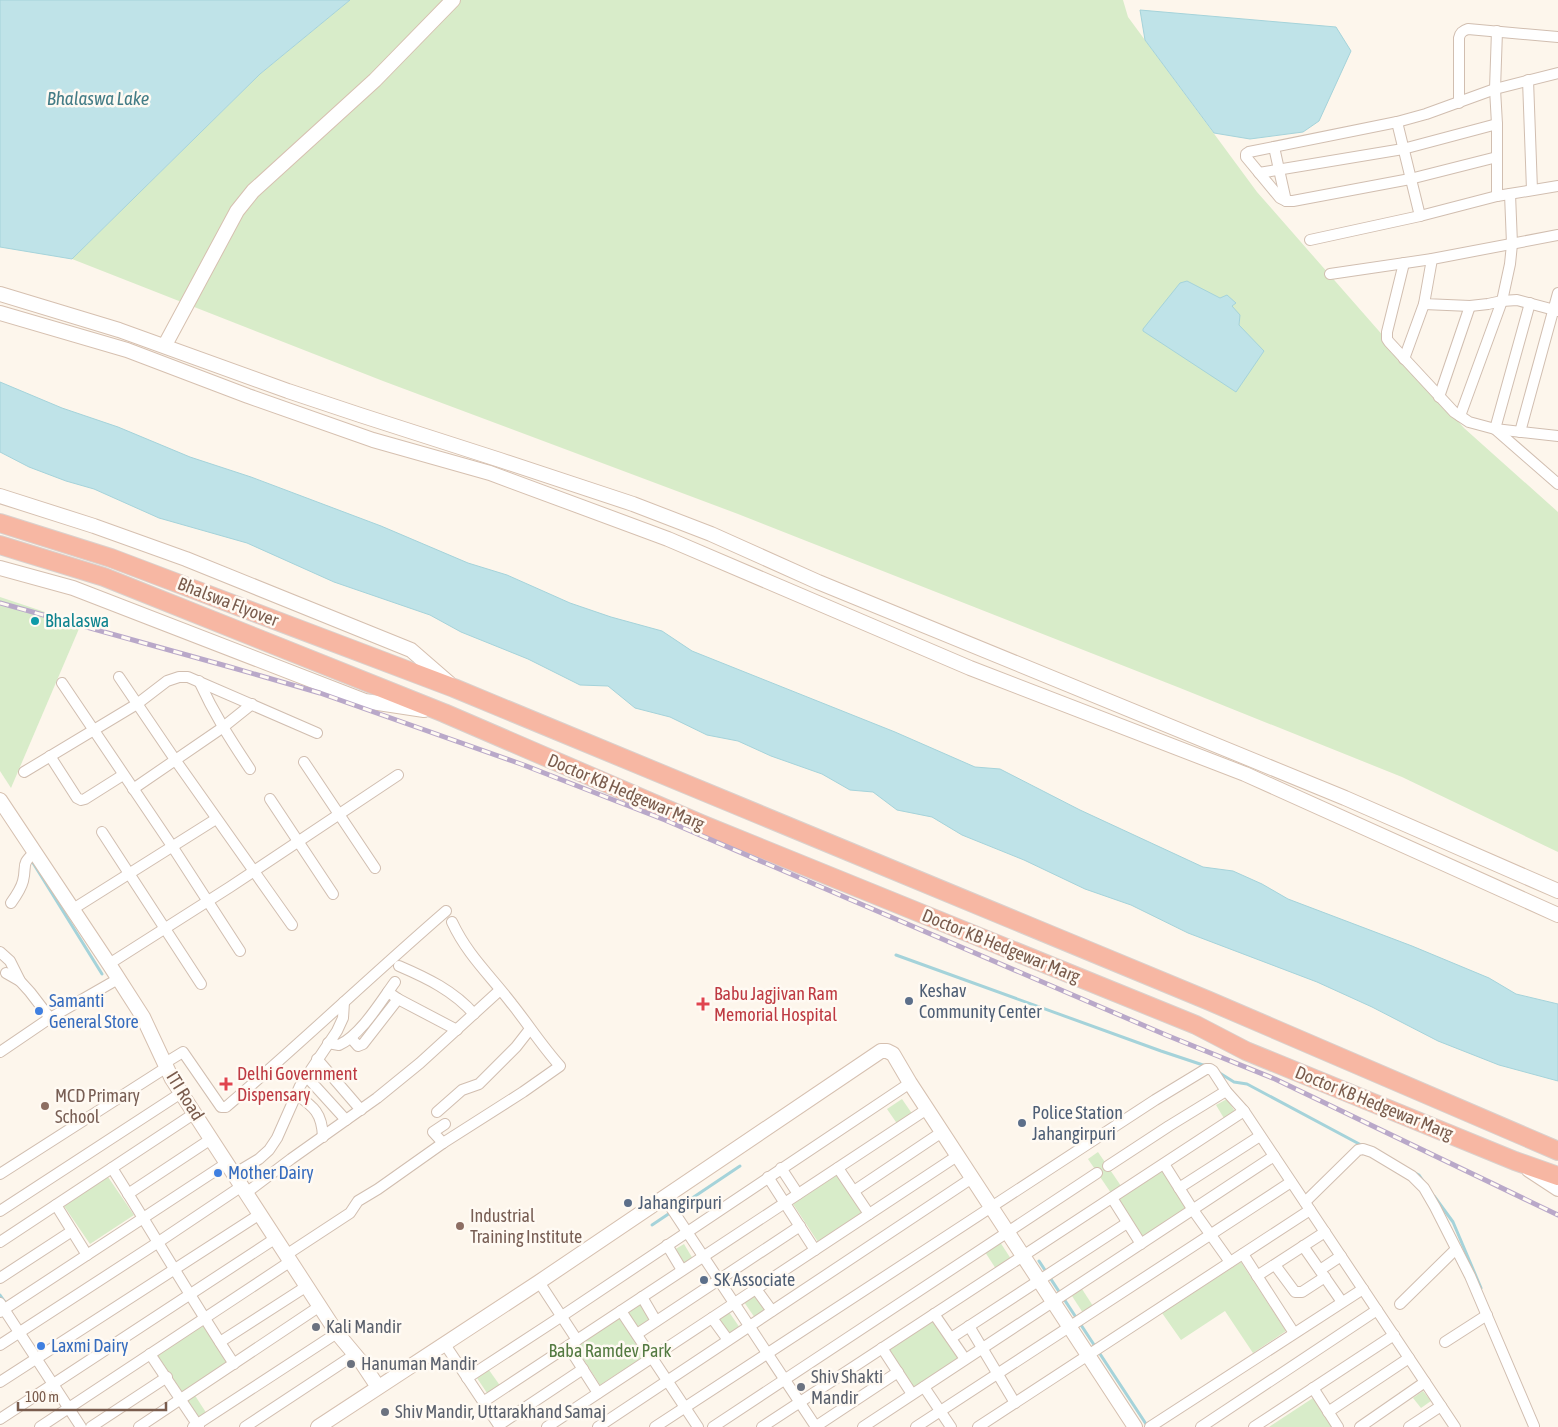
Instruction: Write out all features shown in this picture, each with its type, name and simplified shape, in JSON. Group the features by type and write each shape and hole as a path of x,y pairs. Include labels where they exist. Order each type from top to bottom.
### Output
{"highway":[{"name":"Bhalswa Flyover","path":"0,523 111,558 454,688"},
{"name":"Bhalswa Flyover","path":"0,545 104,577 444,713"},
{"name":"Doctor KB Hedgewar Marg","path":"454,688 1207,1000 1558,1151"},
{"name":"Doctor KB Hedgewar Marg","path":"444,713 701,824 1196,1025 1246,1051 1515,1161 1558,1176"}],"street":[{"path":"165,346 237,211 253,191 375,80 453,0"},
{"path":"1459,103 1460,33 1468,29 1558,37"},
{"path":"1497,31 1495,90 1497,196"},
{"path":"1497,157 1410,179 1286,201 1280,198 1246,157 1246,154 1248,152 1397,122 1495,90 1558,73"},
{"path":"1528,80 1532,190"},
{"path":"1397,122 1420,216"},
{"path":"1259,173 1403,149 1497,124"},
{"path":"1274,147 1286,201"},
{"path":"1310,240 1420,216 1497,196 1558,186"},
{"path":"1460,416 1502,301 1512,244 1510,194"},
{"path":"1330,274 1432,259 1558,235"},
{"path":"1404,359 1424,304 1432,259"},
{"path":"1404,263 1386,336 1404,359 1454,412 1469,422 1495,429 1558,436"},
{"path":"1520,432 1556,310 1558,292"},
{"path":"0,294 119,330 360,416 633,504 711,534 818,582 1345,798 1558,891"},
{"path":"1424,304 1470,306 1517,300 1556,310"},
{"path":"1495,429 1530,303"},
{"path":"1439,397 1470,306"},
{"path":"0,312 127,350 248,396 373,440 490,473 668,539 970,668 1245,774 1558,915"},
{"path":"354,433 360,416"},
{"path":"1495,429 1558,484"},
{"path":"0,496 94,526 186,559 411,650 454,688"},
{"path":"0,568 73,588 365,701 444,713"},
{"path":"119,677 292,925"},
{"path":"24,772 137,704 167,681 179,677 188,677 199,681 317,733"},
{"path":"199,681 222,728 250,769"},
{"path":"62,683 240,951"},
{"path":"133,790 222,728 252,704"},
{"path":"50,756 77,798 81,800 123,776"},
{"path":"304,762 375,868"},
{"path":"109,964 255,871 398,775"},
{"path":"270,799 333,894"},
{"name":"ITI Road","path":"0,800 143,1017 182,1093 306,1286 337,1333 362,1363 378,1387"},
{"path":"73,909 216,818"},
{"path":"102,832 201,984"},
{"path":"11,903 23,880 26,859 35,852"},
{"path":"0,1174 183,1052 224,1108 256,1082 446,911"},
{"path":"40,1427 204,1318 289,1258 323,1231 350,1213 358,1201 378,1190 443,1143 560,1066 530,1029 513,1004 468,951 452,922"},
{"path":"0,952 10,961 20,982"},
{"path":"400,966 424,977 455,996 474,1014"},
{"path":"6,973 20,982 30,992 50,1018"},
{"path":"0,1052 50,1018 118,979"},
{"path":"328,1044 339,1045 351,1038 373,1013 395,982"},
{"path":"0,1345 244,1189 361,1110 420,1063 500,990"},
{"path":"388,992 457,1030"},
{"path":"351,1038 356,1045 360,1046 363,1044 398,999"},
{"path":"81,1427 20,1332 1,1308 143,1218 231,1169 259,1159 269,1150 277,1138 296,1094 343,1018 344,1002"},
{"path":"437,1112 462,1090 479,1084 516,1047 530,1029"},
{"path":"318,1427 539,1282 881,1052 887,1051 893,1054 910,1083 1135,1427"},
{"path":"317,1059 361,1110"},
{"path":"655,1427 1146,1105 1210,1069 1244,1111 1455,1427"},
{"path":"306,1076 346,1120"},
{"path":"467,1378 910,1083"},
{"path":"1108,1166 1226,1091"},
{"path":"0,1211 182,1093"},
{"path":"296,1094 316,1110 322,1126 323,1136"},
{"path":"483,1402 927,1109"},
{"path":"762,1427 1244,1111"},
{"path":"0,1242 195,1113"},
{"path":"443,1143 433,1132 445,1124"},
{"path":"854,1191 942,1132"},
{"path":"1520,1135 1558,1143"},
{"path":"1179,1188 1260,1136"},
{"path":"128,1194 211,1138"},
{"path":"978,1427 1243,1254 1308,1206 1358,1150 1366,1149 1412,1176 1424,1188 1470,1276 1534,1426"},
{"path":"547,1427 958,1156"},
{"path":"863,1427 1274,1156"},
{"path":"1515,1161 1558,1189"},
{"path":"1164,1164 1193,1210 1230,1262"},
{"path":"112,1168 173,1269 234,1364"},
{"path":"781,1168 798,1194"},
{"path":"838,1168 869,1214"},
{"path":"713,1427 1097,1173"},
{"path":"768,1177 815,1250"},
{"path":"598,1427 972,1178"},
{"path":"916,1427 1291,1182"},
{"path":"664,1198 815,1427 898,1372"},
{"path":"1112,1198 1141,1244"},
{"path":"56,1205 87,1255"},
{"path":"0,1382 260,1214"},
{"path":"951,1338 1127,1223"},
{"path":"637,1334 800,1226"},
{"path":"0,1278 72,1231"},
{"path":"1258,1276 1325,1232"},
{"path":"0,1419 276,1238"},
{"path":"667,1245 682,1270"},
{"path":"1303,1246 1342,1302"},
{"path":"1400,1304 1456,1249"},
{"path":"1243,1254 1294,1333"},
{"path":"1275,1264 1295,1292 1302,1292 1341,1256"},
{"path":"539,1282 562,1316 583,1369 598,1393"},
{"path":"220,1342 306,1286"},
{"path":"756,1289 772,1311"},
{"path":"1150,1427 1363,1289"},
{"path":"642,1297 656,1321"},
{"path":"139,1427 320,1306"},
{"path":"1201,1427 1377,1310"},
{"path":"621,1311 698,1427"},
{"path":"934,1314 965,1359"},
{"path":"1444,1342 1487,1316"},
{"path":"712,1318 728,1340"},
{"path":"969,1326 1015,1403"},
{"path":"150,1354 182,1399 197,1426 337,1333"},
{"path":"1258,1426 1394,1335"},
{"path":"444,1343 500,1426 583,1369"},
{"path":"882,1348 912,1394"},
{"path":"245,1427 354,1355"},
{"path":"1328,1412 1409,1358"},
{"path":"91,1427 167,1377"},
{"path":"1366,1425 1425,1382"},
{"path":"924,1387 951,1427"},
{"path":"1313,1388 1338,1427"},
{"path":"1409,1427 1441,1406"}],"green space":[{"path":"350,0 1123,0 1128,17 1257,192 1464,428 1558,512 1558,852 1402,777 1180,688 738,514 383,381 72,259 260,74"},
{"path":"0,597 81,624 11,788 0,771"},
{"path":"902,1099 913,1115 898,1125 887,1109"},
{"path":"1227,1099 1236,1113 1225,1120 1216,1105"},
{"path":"1098,1152 1121,1186 1111,1193 1088,1159"},
{"path":"1162,1170 1188,1209 1144,1238 1118,1199"},
{"path":"837,1175 862,1213 818,1242 793,1204"},
{"path":"108,1177 134,1215 90,1244 64,1206"},
{"path":"1000,1242 1011,1259 996,1269 985,1252"},
{"path":"684,1244 693,1259 683,1265 674,1250"},
{"path":"1241,1262 1286,1331 1253,1353 1225,1311 1181,1340 1162,1313"},
{"path":"1082,1289 1093,1306 1083,1313 1072,1296"},
{"path":"756,1293 768,1309 755,1318 744,1302"},
{"path":"641,1304 652,1320 638,1328 628,1312"},
{"path":"729,1312 740,1328 728,1337 716,1321"},
{"name":"Baba Ramdev Park","path":"619,1317 645,1356 600,1385 575,1346"},
{"path":"933,1321 959,1359 914,1389 889,1350"},
{"path":"203,1324 229,1362 182,1394 156,1355"},
{"path":"489,1370 501,1387 489,1396 477,1378"},
{"path":"1423,1391 1431,1401 1421,1408 1413,1398"},
{"path":"194,1394 207,1414 197,1421 184,1400"},
{"path":"1313,1398 1332,1427 1269,1427"}],"water":[{"name":"Bhalaswa Lake","path":"0,0 350,0 260,74 72,259 0,247"},
{"path":"1140,10 1336,27 1351,51 1319,121 1303,132 1250,139 1214,133 1145,40"},
{"path":"1187,281 1220,298 1227,295 1236,303 1232,306 1240,315 1239,325 1264,351 1236,392 1143,331 1180,283"},
{"path":"0,382 190,457 251,477 381,526 468,563 507,575 570,603 662,631 692,651 895,732 975,767 1000,769 1080,810 1203,867 1233,871 1262,884 1288,899 1412,946 1489,978 1516,994 1558,1004 1558,1081 1499,1065 1438,1041 1372,1007 1317,982 1188,933 1131,905 1085,889 1024,860 962,835 932,817 897,810 873,792 850,790 822,774 771,756 738,741 707,735 670,717 635,708 608,686 580,685 528,659 461,632 430,615 334,582 247,543 159,518 94,489 29,467 0,452"}],"waterway":[{"path":"30,858 102,974"},
{"path":"896,955 1206,1066"},
{"path":"1218,1072 1234,1082 1247,1084 1363,1146"},
{"path":"652,1225 740,1166"},
{"path":"1413,1172 1419,1175 1423,1181"},
{"path":"1434,1196 1453,1222 1481,1288"},
{"path":"1039,1261 1148,1427"},
{"path":"0,1295 5,1302"}],"railway":[{"path":"0,603 320,693 521,764 665,820 1166,1035 1275,1079 1558,1215"}],"place":[{"name":"Bhalaswa","path":"35,621"},
{"name":"Keshav Community Center","path":"909,1001"},
{"name":"Babu Jagjivan Ram Memorial Hospital","path":"703,1004"},
{"name":"Samanti General Store","path":"39,1011"},
{"name":"Delhi Government Dispensary","path":"226,1084"},
{"name":"MCD Primary School","path":"45,1106"},
{"name":"Police Station Jahangirpuri","path":"1022,1123"},
{"name":"Mother Dairy","path":"218,1173"},
{"name":"Jahangirpuri","path":"628,1203"},
{"name":"Industrial Training Institute","path":"460,1226"},
{"name":"SK Associate","path":"704,1280"},
{"name":"Kali Mandir","path":"316,1327"},
{"name":"Laxmi Dairy","path":"41,1346"},
{"name":"Hanuman Mandir","path":"351,1364"},
{"name":"Shiv Shakti Mandir","path":"801,1387"},
{"name":"Shiv Mandir, Uttarakhand Samaj","path":"385,1412"}]}
